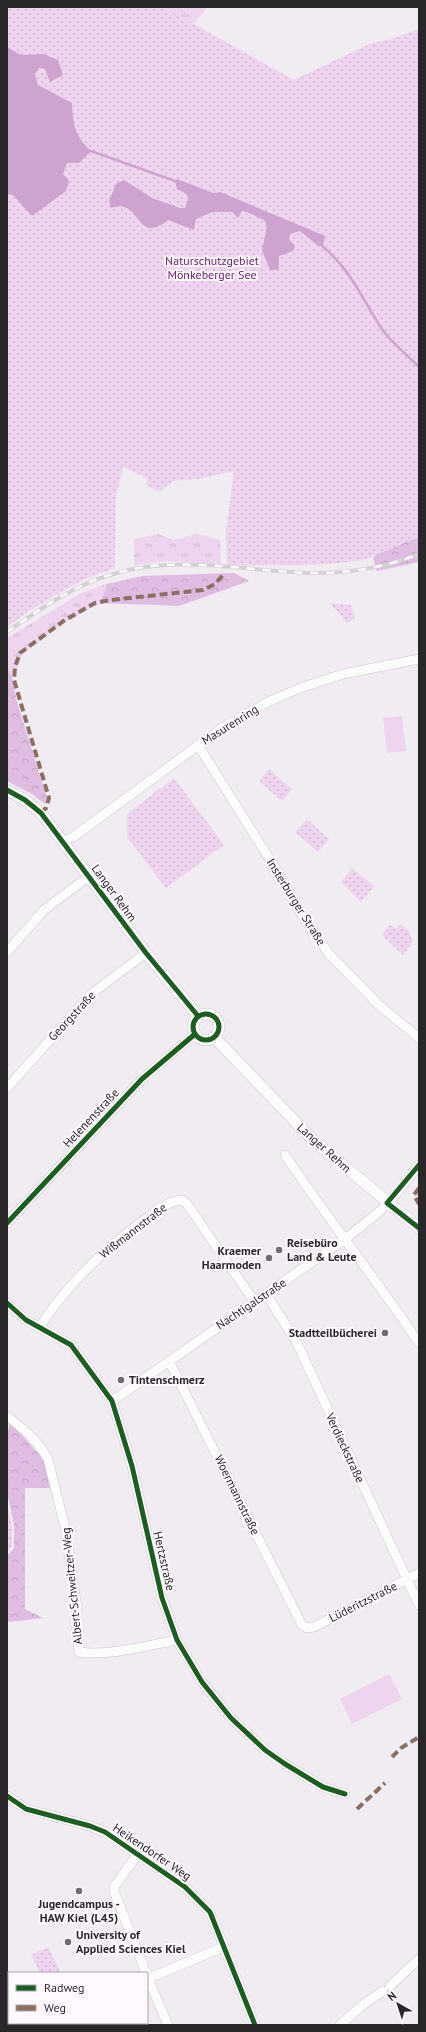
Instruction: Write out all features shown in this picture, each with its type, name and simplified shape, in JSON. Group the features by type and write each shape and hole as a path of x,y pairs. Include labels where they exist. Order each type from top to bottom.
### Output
{"street":[{"name":"Masurenring","path":"64,841 222,728 268,702 300,688 343,674 419,659"},
{"name":"Insterburger Straße","path":"198,745 277,871 298,909 329,954 380,1006 419,1038"},
{"name":"Langer Rehm","path":"7,790 25,800 41,813 64,841 146,953 198,1016"},
{"path":"7,952 44,910 90,876"},
{"name":"Georgstraße","path":"7,1088 91,994 146,953"},
{"path":"206,1014 216,1018 219,1026 214,1037 210,1039 202,1039 195,1034 193,1026 198,1016 206,1014"},
{"name":"Helenenstraße","path":"7,1222 142,1079 195,1034"},
{"name":"Langer Rehm","path":"214,1037 313,1140 387,1203 419,1228"},
{"path":"285,1155 328,1218 345,1239 419,1343"},
{"path":"387,1203 419,1165"},
{"name":"Wißmannstraße","path":"39,1328 66,1290 100,1255 131,1230 173,1200 182,1200 187,1204 254,1301"},
{"name":"Nachtigalstraße","path":"112,1401 345,1239 387,1203"},
{"name":"Verdieckstraße","path":"266,1294 296,1341 357,1476 419,1605"},
{"name":"Hertzstraße","path":"7,1303 26,1320 71,1345 112,1401 132,1466 162,1598 177,1640 213,1697 247,1734 285,1764 323,1787 345,1794"},
{"name":"Woermannstraße","path":"169,1361 299,1621 307,1628"},
{"name":"Albert-Schweitzer-Weg","path":"8,1417 27,1432 43,1449 48,1459 65,1527 77,1608 75,1620 79,1652 93,1654 177,1640"},
{"name":"Lüderitzstraße","path":"307,1628 314,1627 419,1573"},
{"name":"Heikendorfer Weg","path":"7,1796 26,1809 90,1826 105,1832 186,1887 210,1912 255,2025"},
{"path":"138,1854 114,1887 114,1891 145,1972"},
{"path":"148,1977 223,1947"},
{"path":"340,2025 419,1959"},
{"path":"148,1979 168,2025"}],"green space":[{"name":"Naturschutzgebiet Mönkeberger See","path":"7,7 163,7 294,80 369,44 395,38 419,29 419,537 368,558 351,562 306,565 227,565 226,531 234,471 198,479 173,481 159,492 147,485 147,478 123,467 116,497 115,568 82,580 31,610 7,627"},
{"path":"163,7 207,7 194,24 168,12"},
{"path":"158,534 174,540 197,534 220,540 221,564 167,561 134,565 134,539"},
{"path":"419,537 419,562 377,571 373,558 377,554"},
{"path":"234,573 249,581 179,606 101,603 107,584 142,576"},
{"path":"107,584 101,603 65,622 23,654 18,662 17,673 9,673 7,667 7,638 81,593"},
{"path":"330,603 351,605 355,618 347,623"},
{"path":"7,667 9,673 11,673 17,702 47,798 45,804 32,794 7,781"},
{"path":"402,716 406,751 387,753 383,718"},
{"path":"269,769 292,789 282,801 259,781"},
{"path":"174,778 224,845 166,888 127,837 127,814"},
{"path":"307,819 329,839 318,852 295,832"},
{"path":"352,868 374,886 361,902 341,882"},
{"path":"400,924 408,930 413,942 403,955 382,935 390,925 396,929"},
{"path":"10,1422 45,1461 50,1488 25,1488 25,1609 43,1618 8,1622 7,1625 7,1556 14,1548 14,1525 7,1492 7,1437"},
{"path":"7,1504 12,1525 12,1546 7,1552"},
{"path":"389,1674 402,1699 352,1724 340,1699"},
{"path":"48,1947 60,1972 40,1972 31,1955"}],"shaded area":[{"path":"7,47 21,55 44,54 58,60 63,75 50,82 45,69 39,68 35,74 38,85 72,103 73,118 76,130 81,140 91,151 79,163 67,163 63,174 69,181 66,191 32,216 13,195 7,194"},
{"path":"177,179 213,193 220,192 325,236 323,247 317,245 300,231 290,234 289,239 295,246 293,251 279,256 279,270 270,270 262,250 267,226 264,220 248,212 242,211 238,218 232,212 212,212 196,219 194,230 168,220 151,228 141,223 127,208 120,206 111,208 109,201 116,184 124,180 152,198 180,208 185,208 188,200 187,194 177,189 175,181"}],"waterway":[{"path":"91,151 175,181"},
{"path":"323,247 342,265 384,332 419,367"}],"railway":[{"path":"7,632 45,606 85,584 113,574 138,568 163,565 188,565 328,573 381,566 419,554"}],"marked path":[{"path":"41,813 46,808 49,798 14,680 15,667 20,653 65,620 95,603 203,590 215,584 223,575"},
{"path":"419,1188 414,1195 419,1204"},
{"path":"392,1757 401,1748 419,1737"},
{"path":"357,1809 385,1783"}],"cycle path":[{"path":"7,790 25,800 41,813 146,953 198,1016"},
{"path":"206,1014 215,1018 219,1027 215,1036 206,1040 197,1036 193,1027 197,1018 206,1014"},
{"path":"7,1223 142,1079 195,1034"},
{"path":"419,1165 387,1203 419,1228"},
{"path":"7,1303 26,1320 71,1345 112,1401 132,1466 162,1598 177,1640 202,1682 231,1718 265,1750 323,1787 345,1794"},
{"path":"7,1796 26,1809 90,1826 105,1832 185,1887 210,1912 255,2025"}],"place":[{"name":"Reisebüro Land & Leute","path":"279,1250"},
{"name":"Kraemer Haarmoden","path":"269,1258"},
{"name":"Stadtteilbücherei","path":"385,1333"},
{"name":"Tintenschmerz","path":"121,1380"},
{"name":"Jugendcampus - HAW Kiel (L45)","path":"79,1891"},
{"name":"University of Applied Sciences Kiel","path":"68,1942"}]}
